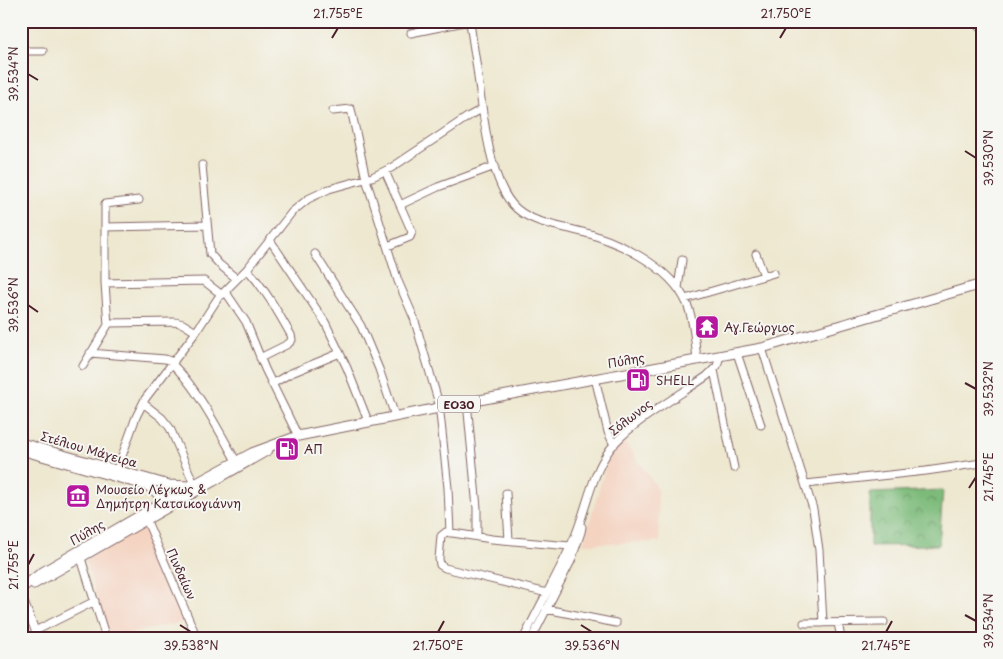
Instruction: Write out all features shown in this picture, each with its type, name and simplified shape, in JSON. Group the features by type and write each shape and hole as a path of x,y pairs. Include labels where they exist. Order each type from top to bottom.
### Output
{"main road":[{"name":"Πύλης","path":"166,504 192,485 258,450 298,436 467,402 762,348 982,284"},
{"name":"Στέλιου Μάγειρα","path":"21,442 176,486 192,485"},
{"name":"Πύλης","path":"22,590 32,579 80,555 166,504 262,455 271,446"},
{"name":"Στέλιου Μάγειρα","path":"21,450 139,483"},
{"path":"151,479 162,488 166,504"},
{"path":"139,483 153,489 166,504"},
{"path":"139,483 148,490 153,498 153,503 146,516"}],"street":[{"path":"411,33 469,21 482,109 495,166 505,194 521,212 536,220 599,236 618,244 652,264 678,288 685,299 691,316 696,360"},
{"path":"973,21 982,29"},
{"path":"21,51 44,51"},
{"path":"333,111 351,109 366,179 398,281 414,318 439,408 448,488 450,533"},
{"path":"117,470 142,403 224,293 247,269 292,212 308,199 338,186 366,179 385,171 482,109"},
{"path":"202,166 209,246 212,258 237,280"},
{"path":"400,205 438,187 495,166"},
{"path":"385,171 412,232 406,239 388,246"},
{"path":"82,366 109,323 106,316 105,283 106,204 138,200"},
{"path":"105,227 207,225"},
{"path":"270,240 318,310 340,353 368,421"},
{"path":"314,254 361,326 379,369 395,416"},
{"path":"756,254 764,276"},
{"path":"678,288 682,260"},
{"path":"247,269 274,306 292,340 288,344 260,358"},
{"path":"685,299 774,273"},
{"path":"105,283 196,280 211,284 224,293 246,322 260,358 298,436"},
{"path":"109,323 176,322 196,332"},
{"path":"762,348 817,524 823,622"},
{"path":"90,353 165,359 173,363 210,416 236,462"},
{"path":"272,384 289,374 340,353"},
{"path":"737,353 761,425"},
{"path":"720,356 714,370 734,468"},
{"name":"Σόλωνος","path":"524,638 570,546 605,456 637,424 714,370"},
{"path":"595,378 608,432 614,445"},
{"path":"467,402 477,537"},
{"path":"142,403 165,421 170,428 192,485"},
{"path":"806,484 982,463"},
{"path":"506,493 509,540"},
{"name":"Πινδαίων","path":"146,516 197,638"},
{"name":"Σόλωνος","path":"532,638 571,561 581,532 582,519"},
{"path":"468,536 476,528"},
{"path":"547,593 445,568 440,565 440,538 442,534 450,533 570,546"},
{"path":"80,555 106,638"},
{"path":"22,590 37,634 95,601"},
{"path":"546,609 616,623"},
{"path":"804,623 884,622"},
{"path":"838,623 841,638"}],"shaded area":[{"path":"623,440 657,487 660,542 583,544 607,462"},
{"path":"145,525 188,621 109,638 85,559"}],"green space":[{"path":"943,490 939,545 870,546 870,493"}],"place":[{"name":"Αγ.Γεώργιος","path":"707,327"},
{"name":"SHELL","path":"638,380"},
{"name":"ΑΠ","path":"287,449"},
{"name":"Μουσείο Λέγκως & Δημήτρη Κατσικογιάννη","path":"78,496"}]}
